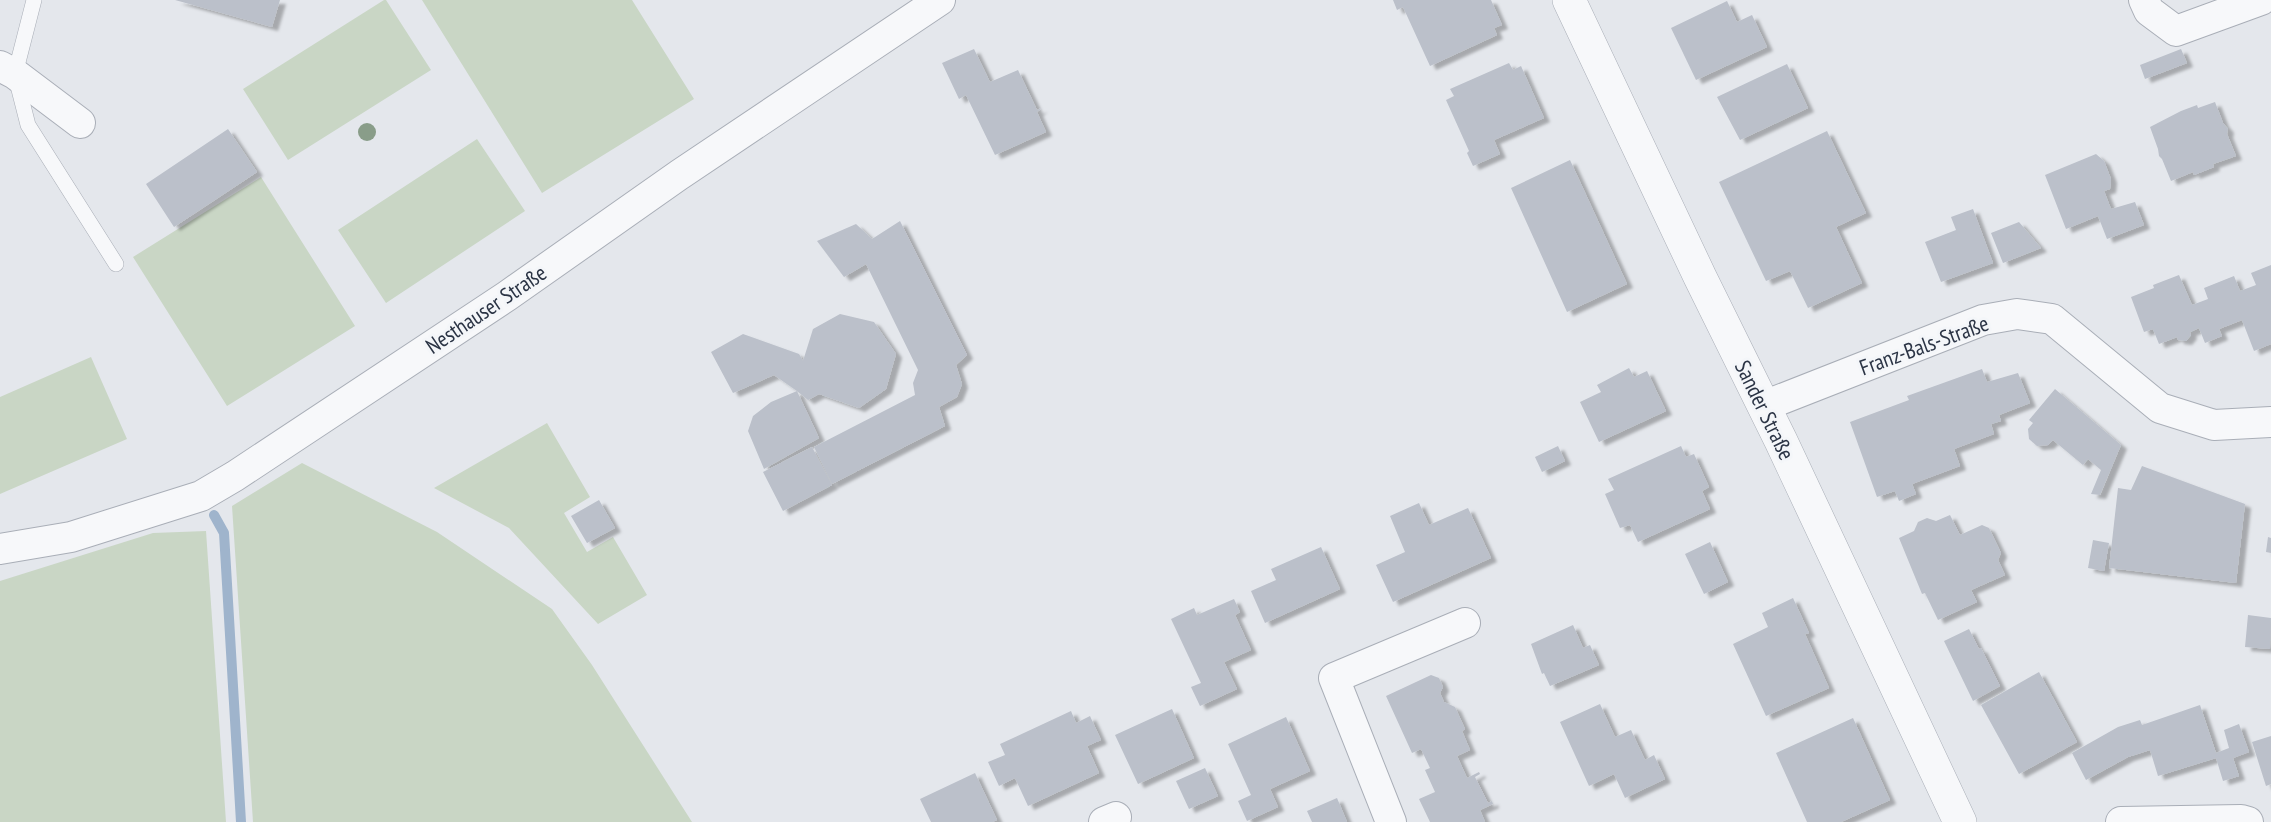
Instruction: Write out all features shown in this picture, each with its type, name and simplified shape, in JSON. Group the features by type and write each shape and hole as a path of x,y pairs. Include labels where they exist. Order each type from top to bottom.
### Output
{"street":[{"name":"Nesthauser Straße","path":"0,549 82,533 201,496 507,296 679,175 940,0"},
{"name":"Sander Straße","path":"1569,0 1960,822"},
{"path":"2145,0 2149,11 2176,31 2261,0"},
{"path":"8,70 80,123"},
{"name":"Franz-Bals-Straße","path":"1764,406 1983,320 2017,314 2052,319 2160,408 2214,425 2271,422"},
{"path":"1391,822 1334,678 1465,623"},
{"path":"2121,822 2241,820 2248,822"}],"lane":[{"path":"34,0 8,70 28,125 116,264"}],"green space":[{"path":"384,0 431,70 288,160 243,89"},
{"path":"422,0 632,0 694,99 542,193"},
{"path":"477,139 525,211 386,303 338,230"},
{"path":"261,177 355,326 227,406 133,257"},
{"path":"91,357 127,439 0,494 0,397"},
{"path":"547,423 590,497 564,513 587,552 613,537 647,595 598,624 509,528 434,488"},
{"path":"302,463 437,532 552,609 592,665 692,822 253,822 232,506"},
{"path":"206,531 226,822 0,822 0,581 153,533"}],"building":[{"path":"175,0 280,0 272,27"},
{"path":"1393,0 1491,0 1502,25 1494,28 1497,35 1430,66 1403,7 1397,10"},
{"path":"1727,1 1737,22 1752,15 1767,47 1696,80 1671,28"},
{"path":"974,49 990,82 1018,70 1037,110 1042,108 1037,112 1046,132 995,155 966,95 959,99 942,63"},
{"path":"2181,49 2187,63 2145,79 2140,65"},
{"path":"1509,63 1513,70 1521,66 1544,118 1494,140 1500,154 1473,166 1467,153 1469,151 1446,100 1454,96 1450,89"},
{"path":"1787,64 1808,108 1740,140 1717,97"},
{"path":"2215,102 2223,123 2228,129 2227,134 2236,156 2213,164 2214,167 2194,175 2193,172 2171,181 2159,156 2150,127 2181,111"},
{"path":"228,129 257,172 174,227 146,184"},
{"path":"1827,131 1866,213 1836,227 1862,283 1808,308 1790,271 1766,281 1719,182"},
{"path":"2096,154 2104,161 2111,179 2110,189 2104,191 2111,209 2135,202 2144,225 2107,239 2098,216 2066,229 2045,175"},
{"path":"1570,160 1627,284 1567,312 1511,188"},
{"path":"1973,209 1993,263 1941,282 1925,242 1956,230 1951,217"},
{"path":"900,221 967,355 956,365 962,384 957,397 939,407 945,426 832,484 814,447 915,395 913,383 918,370 866,264 844,277 817,241 856,224 872,239"},
{"path":"2019,222 2041,248 2003,263 1991,233"},
{"path":"2271,265 2271,344 2254,351 2242,320 2219,329 2222,336 2205,343 2199,328 2190,332 2191,335 2186,341 2178,340 2177,337 2159,344 2153,329 2144,332 2131,297 2179,275 2192,305 2208,299 2204,288 2234,276 2240,291 2256,285 2251,273"},
{"path":"840,314 874,322 896,354 886,389 859,408 819,394 808,400 774,375 733,393 711,352 743,334 799,354 803,361 813,329"},
{"path":"1629,368 1634,377 1647,371 1666,411 1599,442 1580,402 1601,392 1597,385"},
{"path":"1982,369 1987,382 2018,373 2030,403 1999,415 2001,421 1991,424 1994,434 1954,449 1960,466 1912,484 1916,494 1899,501 1895,491 1877,497 1850,422 1909,400 1907,396"},
{"path":"2055,389 2121,445 2100,495 2091,494 2101,470 2088,459 2083,465 2053,440 2048,445 2037,446 2029,439 2028,429 2033,423 2029,420"},
{"path":"797,391 819,438 764,469 748,431 753,416 771,402"},
{"path":"1558,446 1565,461 1542,472 1535,457"},
{"path":"1681,446 1686,457 1694,454 1709,487 1702,491 1710,509 1638,542 1630,525 1620,528 1605,494 1614,490 1608,479"},
{"path":"812,447 832,485 783,511 763,472"},
{"path":"2142,466 2245,504 2236,583 2109,568 2118,488 2131,490"},
{"path":"599,500 615,528 587,543 571,516"},
{"path":"1419,503 1429,525 1468,508 1491,558 1393,602 1376,565 1405,552 1390,516"},
{"path":"1950,515 1960,535 1982,525 1989,528 2001,553 1998,560 2005,575 1971,590 1977,602 1938,620 1925,593 1922,594 1899,538 1914,531 1918,522 1927,518 1936,521"},
{"path":"2268,537 2271,538 2271,553 2266,552"},
{"path":"2093,540 2109,543 2104,571 2088,568"},
{"path":"1710,542 1728,582 1704,594 1685,554"},
{"path":"1321,547 1340,589 1265,623 1251,591 1276,580 1271,569"},
{"path":"1793,598 1809,633 1805,634 1829,688 1766,716 1733,644 1768,627 1762,613"},
{"path":"1234,599 1240,612 1235,615 1251,650 1224,662 1237,689 1200,706 1191,687 1201,683 1171,619 1194,608 1197,615"},
{"path":"2248,615 2271,618 2270,649 2245,647"},
{"path":"1573,625 1583,648 1590,645 1599,665 1550,686 1544,673 1542,674 1531,644"},
{"path":"1969,629 2000,686 1973,701 1944,641"},
{"path":"2039,672 2077,742 2019,774 1981,705"},
{"path":"1431,675 1439,678 1443,687 1440,693 1444,702 1455,707 1465,729 1462,731 1470,750 1457,756 1467,778 1479,772 1480,774 1475,777 1488,803 1492,801 1493,804 1480,810 1485,822 1430,822 1419,799 1435,792 1425,770 1430,768 1421,749 1412,753 1386,696"},
{"path":"1600,704 1615,737 1631,730 1645,760 1654,755 1665,779 1625,798 1614,774 1589,786 1560,722"},
{"path":"2200,705 2216,753 2229,748 2224,730 2239,724 2249,752 2233,758 2239,776 2223,781 2216,758 2158,776 2150,750 2128,757 2086,780 2072,753 2118,727 2140,720 2142,725"},
{"path":"1172,709 1194,758 1138,784 1115,735"},
{"path":"1071,711 1076,723 1090,716 1101,740 1087,746 1099,773 1028,806 1015,778 999,786 988,762 1005,755 1000,744"},
{"path":"1286,717 1310,771 1270,789 1278,807 1247,821 1238,801 1251,795 1228,744"},
{"path":"1853,718 1890,800 1841,822 1807,822 1776,753"},
{"path":"2271,736 2271,784 2266,786 2252,742"},
{"path":"1205,768 1218,796 1189,809 1176,781"},
{"path":"975,773 997,820 992,822 931,822 920,799"},
{"path":"1337,798 1347,822 1312,822 1307,811"}],"waterway":[{"path":"214,515 224,533 241,822"}]}
